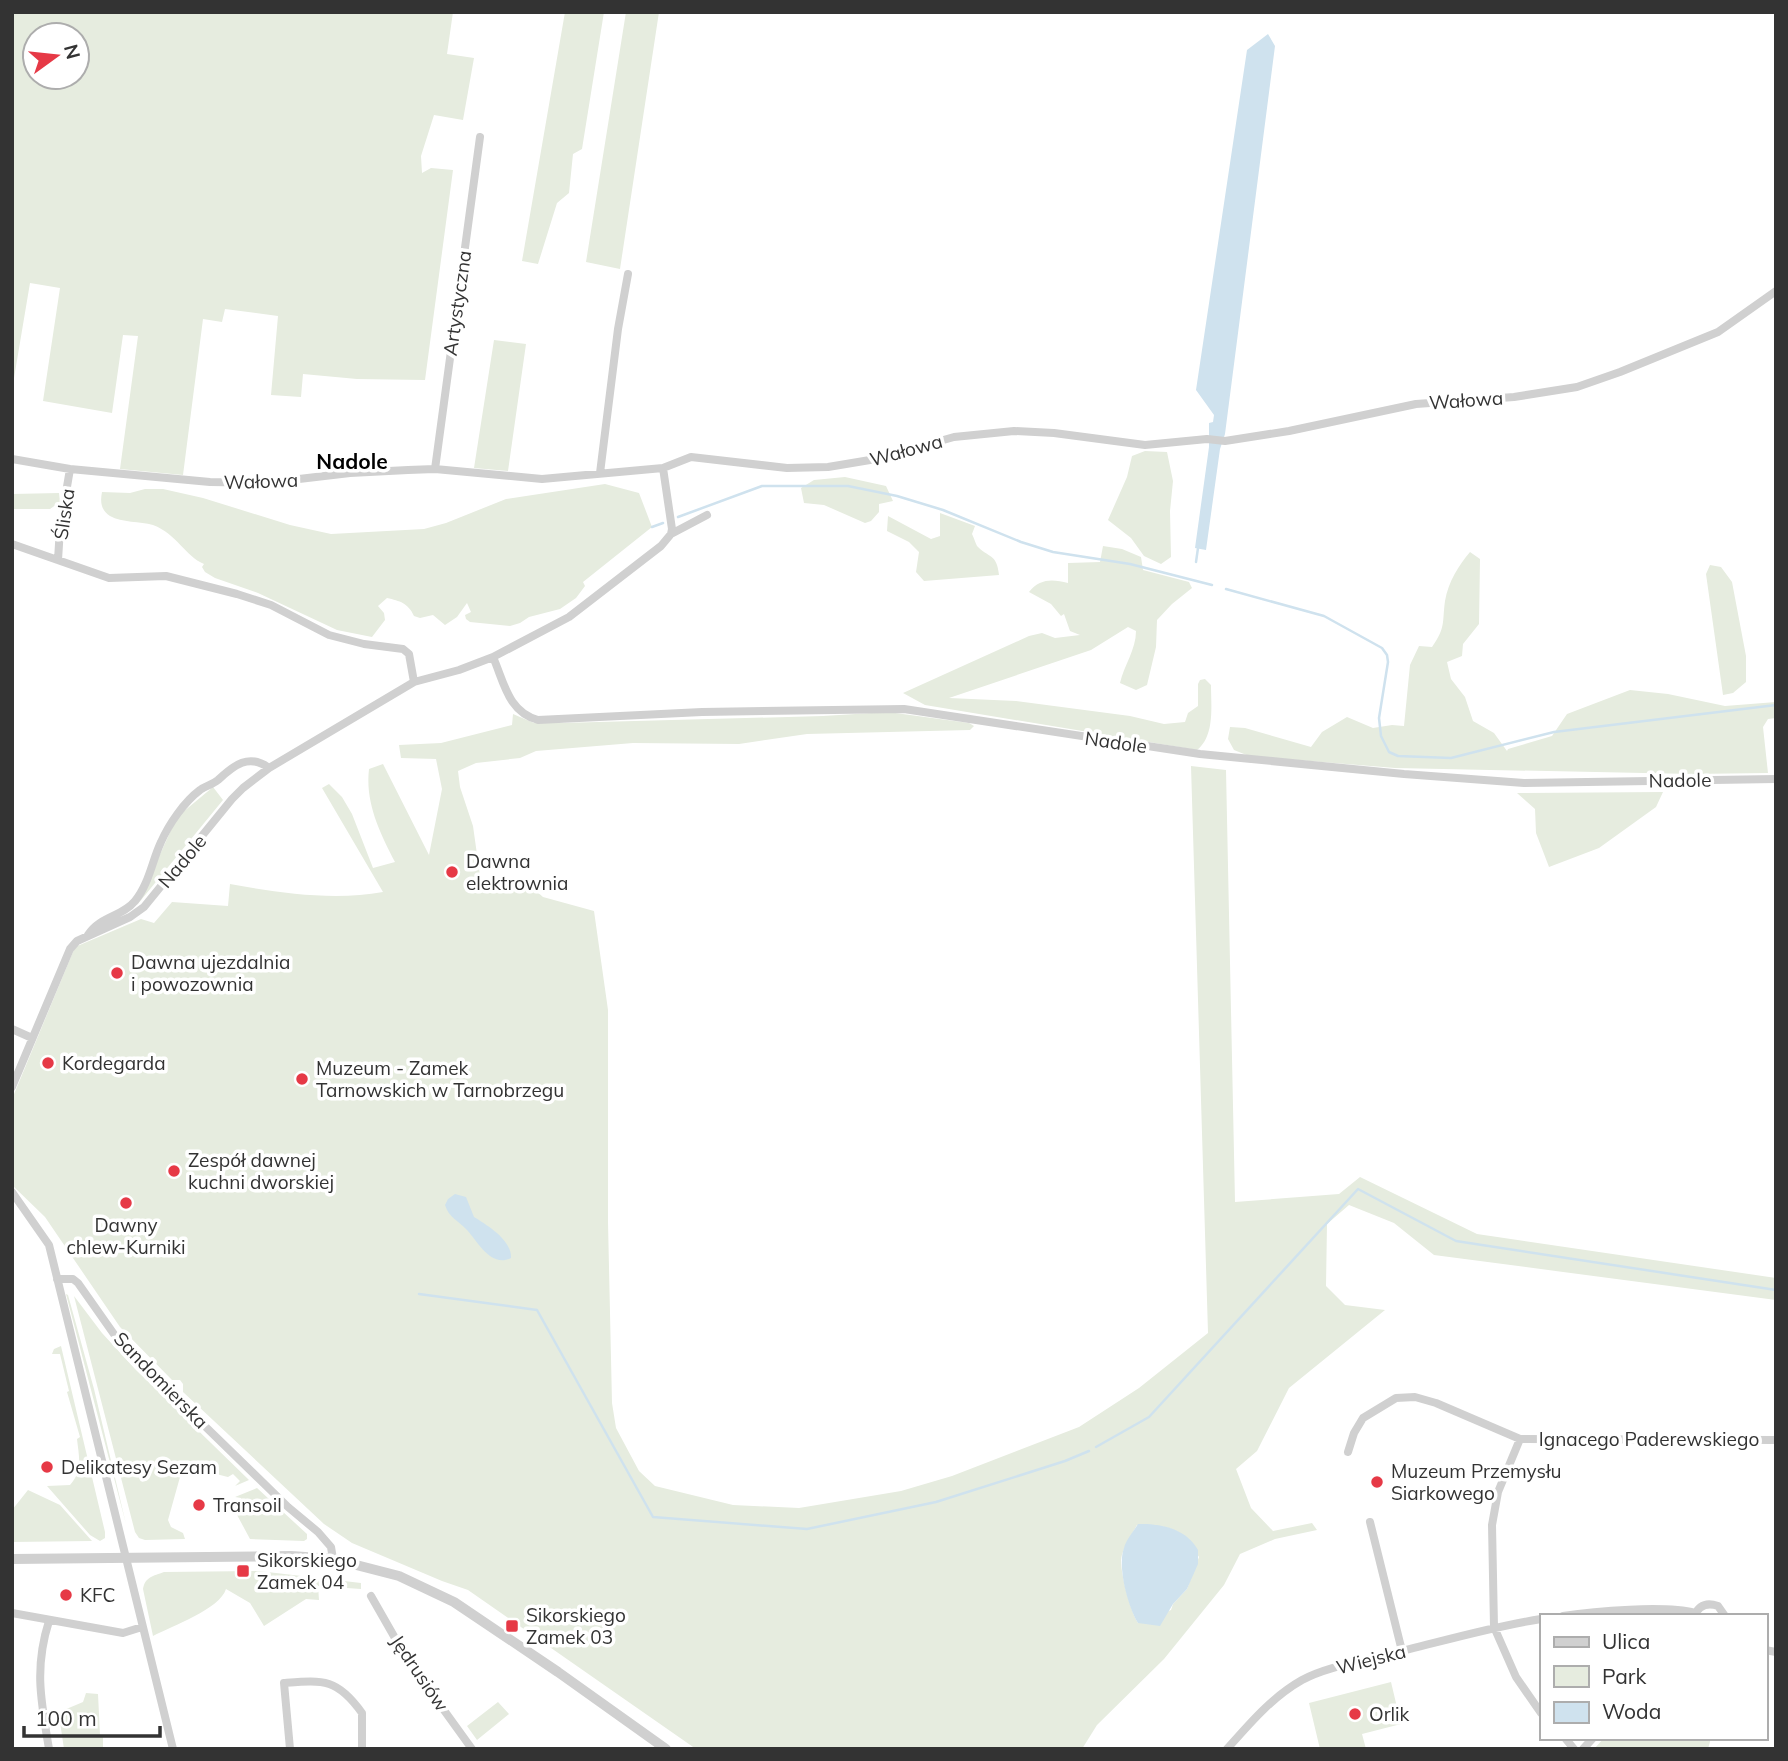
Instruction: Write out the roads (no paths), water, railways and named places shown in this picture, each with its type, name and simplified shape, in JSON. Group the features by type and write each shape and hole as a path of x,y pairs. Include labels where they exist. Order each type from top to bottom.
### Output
{"street":[{"name":"Artystyczna","path":"435,470 480,137"},
{"path":"600,473 618,328 628,274"},
{"name":"Wałowa","path":"12,460 210,482 265,483 369,472 435,470 542,479 663,468 691,457 787,468 828,467 876,458 954,437 1014,431 1054,433 1145,445 1207,439 1225,441 1289,431 1416,404 1514,397 1577,387 1718,332 1776,291"},
{"name":"Śliska","path":"58,560 60,528 70,468"},
{"path":"663,468 671,509 671,534"},
{"name":"Nadole","path":"12,1087 70,949 76,941 130,917 144,907 237,793 269,768 414,682 459,670 493,657 569,617 661,546 671,534 706,515"},
{"path":"12,544 108,578 166,576 198,583 271,605 329,635 364,644 403,649 409,653 414,682"},
{"name":"Nadole","path":"493,657 514,705 520,713 538,720 702,712 904,709 1200,754 1405,774 1524,783 1776,779"},
{"path":"88,935 93,926 123,911 135,901 145,886 169,826 201,789 213,784 233,766 246,761 260,762 269,768"},
{"path":"12,1029 32,1038"},
{"path":"12,1192 49,1245 173,1749"},
{"name":"Sandomierska","path":"57,1279 73,1279 78,1283 116,1337 329,1544 332,1559"},
{"name":"Ignacego Paderewskiego","path":"1348,1452 1354,1433 1363,1418 1396,1398 1415,1397 1436,1403 1520,1439 1776,1440"},
{"path":"1520,1439 1498,1492 1492,1525 1494,1628 1516,1677 1540,1712"},
{"path":"1370,1522 1402,1651"},
{"path":"12,1559 291,1556 332,1559 400,1576 454,1602 549,1665 666,1749"},
{"name":"Jędrusiów","path":"371,1596 407,1659 472,1749"},
{"path":"1696,1614 1702,1606 1713,1604 1724,1614"},
{"path":"1582,1614 1610,1611 1677,1611 1690,1614"},
{"path":"12,1613 123,1633 142,1628"},
{"name":"Wiejska","path":"1227,1749 1262,1710 1304,1679 1402,1651 1540,1619"},
{"path":"48,1621 41,1643 39,1688 50,1749"},
{"path":"290,1749 284,1683 321,1681 329,1682 343,1692 362,1713 362,1749"}],"water":[{"path":"1268,34 1275,46 1225,434 1220,449 1206,550 1195,548 1209,447 1209,423 1213,422 1214,415 1196,390 1247,50"},
{"path":"455,1194 466,1197 474,1217 503,1239 511,1258 497,1260 491,1257 452,1216 445,1205"},
{"path":"1138,1524 1155,1525 1180,1532 1198,1550 1198,1564 1187,1589 1173,1604 1160,1626 1138,1623 1125,1586 1122,1556 1126,1542"}],"waterway":[{"path":"678,517 762,486 848,486 897,496 943,510 1053,552 1130,564 1212,585"},
{"path":"652,527 663,523"},
{"path":"1196,562 1198,548"},
{"path":"1226,589 1324,616 1382,648 1388,662 1379,718 1381,736 1389,752 1398,756 1451,758 1554,732 1776,705"},
{"path":"1096,1447 1149,1417 1358,1189 1456,1241 1776,1290"},
{"path":"419,1294 537,1310 653,1517 807,1529 936,1502 1089,1451"}],"place":[{"name":"Dawna elektrownia","path":"452,872"},
{"name":"Dawna ujezdalnia i powozownia","path":"117,973"},
{"name":"Kordegarda","path":"48,1063"},
{"name":"Muzeum - Zamek Tarnowskich w Tarnobrzegu","path":"302,1079"},
{"name":"Zespół dawnej kuchni dworskiej","path":"174,1171"},
{"name":"Dawny chlew-Kurniki","path":"126,1203"},
{"name":"Delikatesy Sezam","path":"47,1467"},
{"name":"Muzeum Przemysłu Siarkowego","path":"1377,1482"},
{"name":"Transoil","path":"199,1505"},
{"name":"Sikorskiego Zamek 04","path":"243,1571"},
{"name":"KFC","path":"66,1595"},
{"name":"Sikorskiego Zamek 03","path":"512,1626"},
{"name":"Orlik","path":"1355,1714"}],"district":[{"name":"Nadole","path":"352,462"}]}
